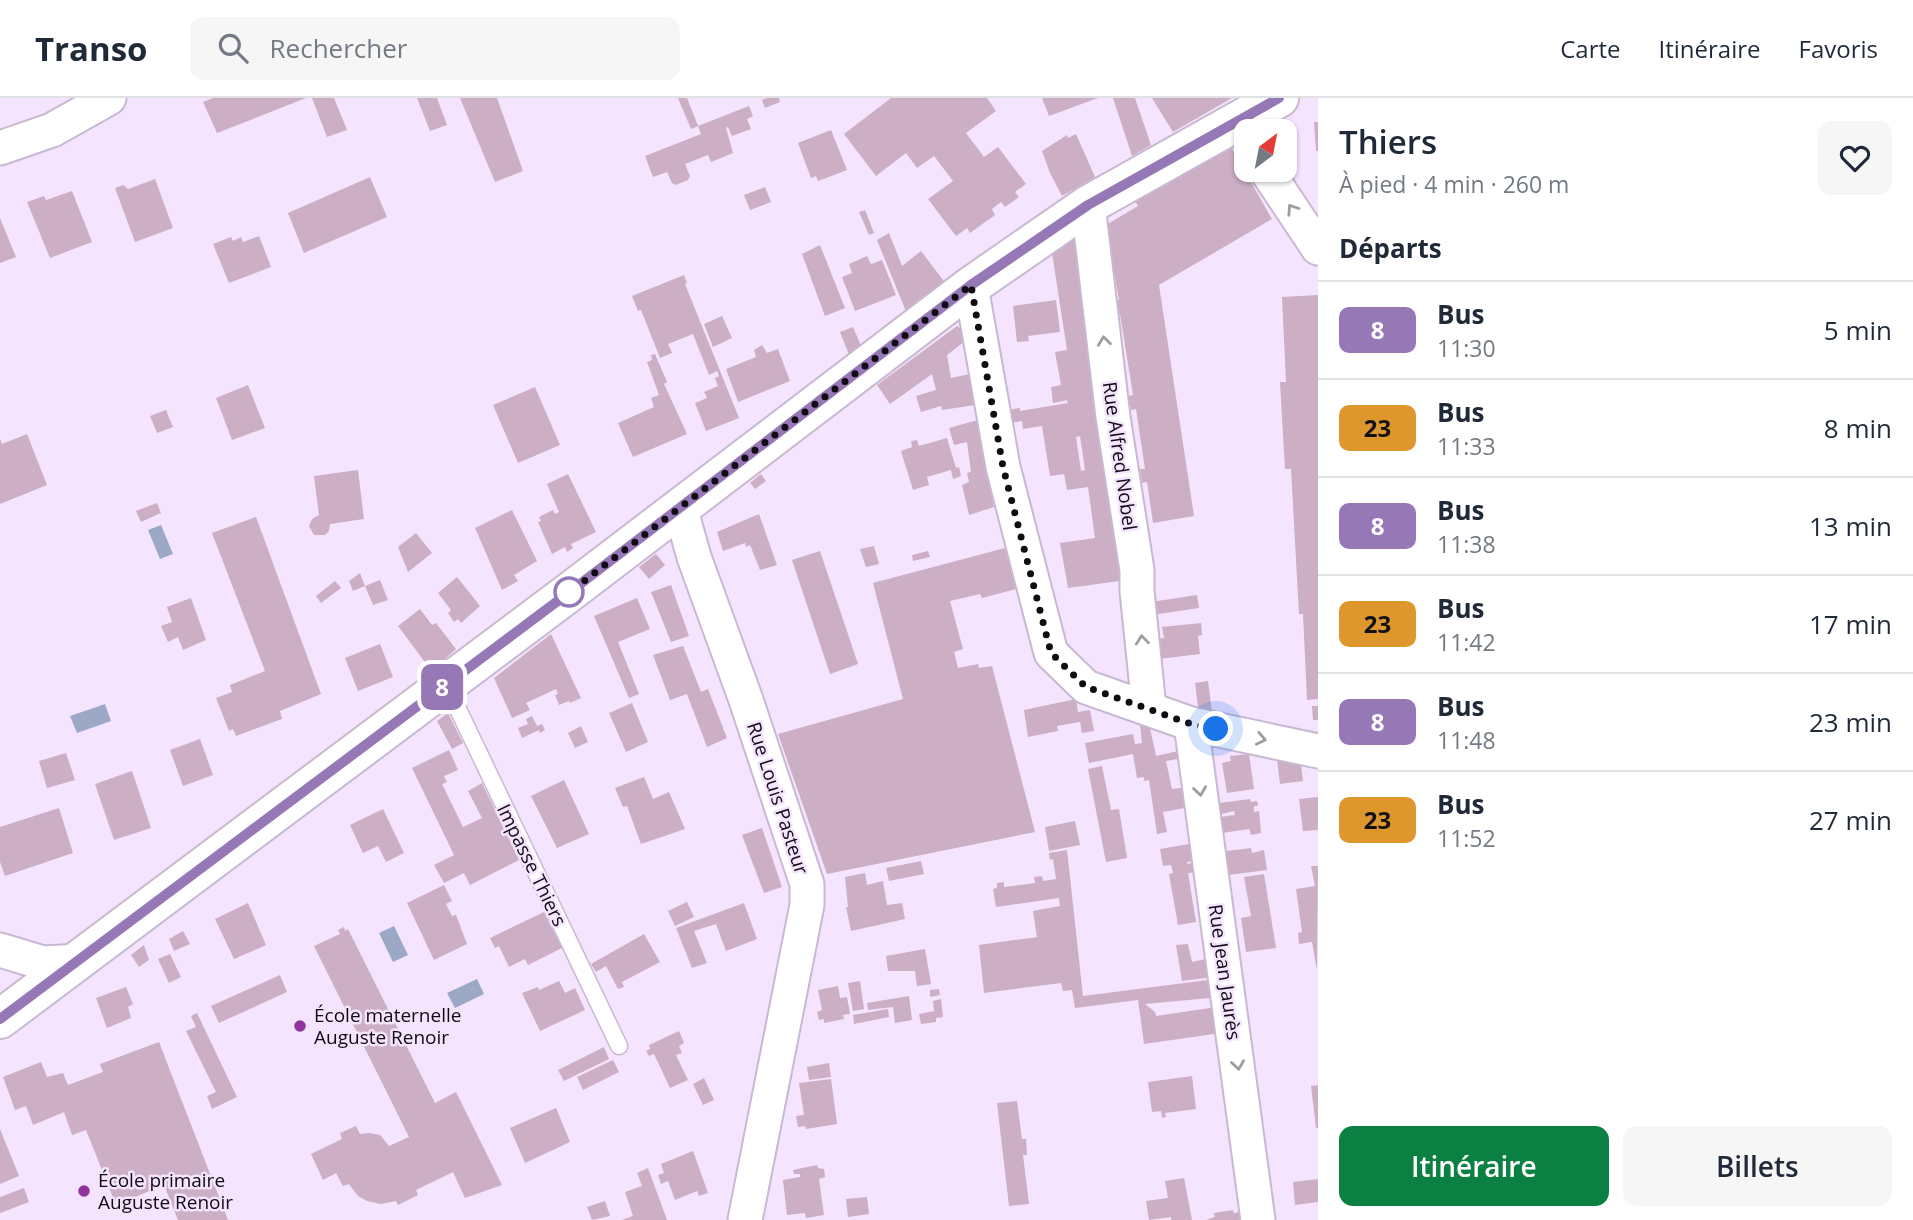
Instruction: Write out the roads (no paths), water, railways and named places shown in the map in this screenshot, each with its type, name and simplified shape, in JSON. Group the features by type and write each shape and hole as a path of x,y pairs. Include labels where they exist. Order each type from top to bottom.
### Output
{"street":[{"path":"0,148 52,130 109,98"},
{"path":"1254,119 1279,98"},
{"path":"0,1019 971,285 1088,205 1234,134"},
{"path":"1274,182 1318,248"},
{"name":"Rue Alfred Nobel","path":"1088,205 1113,417 1137,570 1149,708"},
{"path":"971,285 1003,467 1051,653 1086,687 1191,724 1318,751"},
{"name":"Rue Louis Pasteur","path":"680,507 694,557 746,700 807,884 807,905 745,1220"},
{"name":"Rue Jean Jaurès","path":"1191,724 1258,1220"},
{"path":"0,950 43,963 80,961"}],"lane":[{"name":"Impasse Thiers","path":"446,684 619,1046"}],"water":[{"path":"161,525 173,554 160,559 148,530"},
{"path":"105,704 111,721 77,733 70,716"},
{"path":"394,926 408,955 393,962 379,933"},
{"path":"477,979 484,994 455,1008 447,993"}],"place":[{"name":"École maternelle Auguste Renoir","path":"300,1026"},
{"name":"École primaire Auguste Renoir","path":"84,1191"}]}
